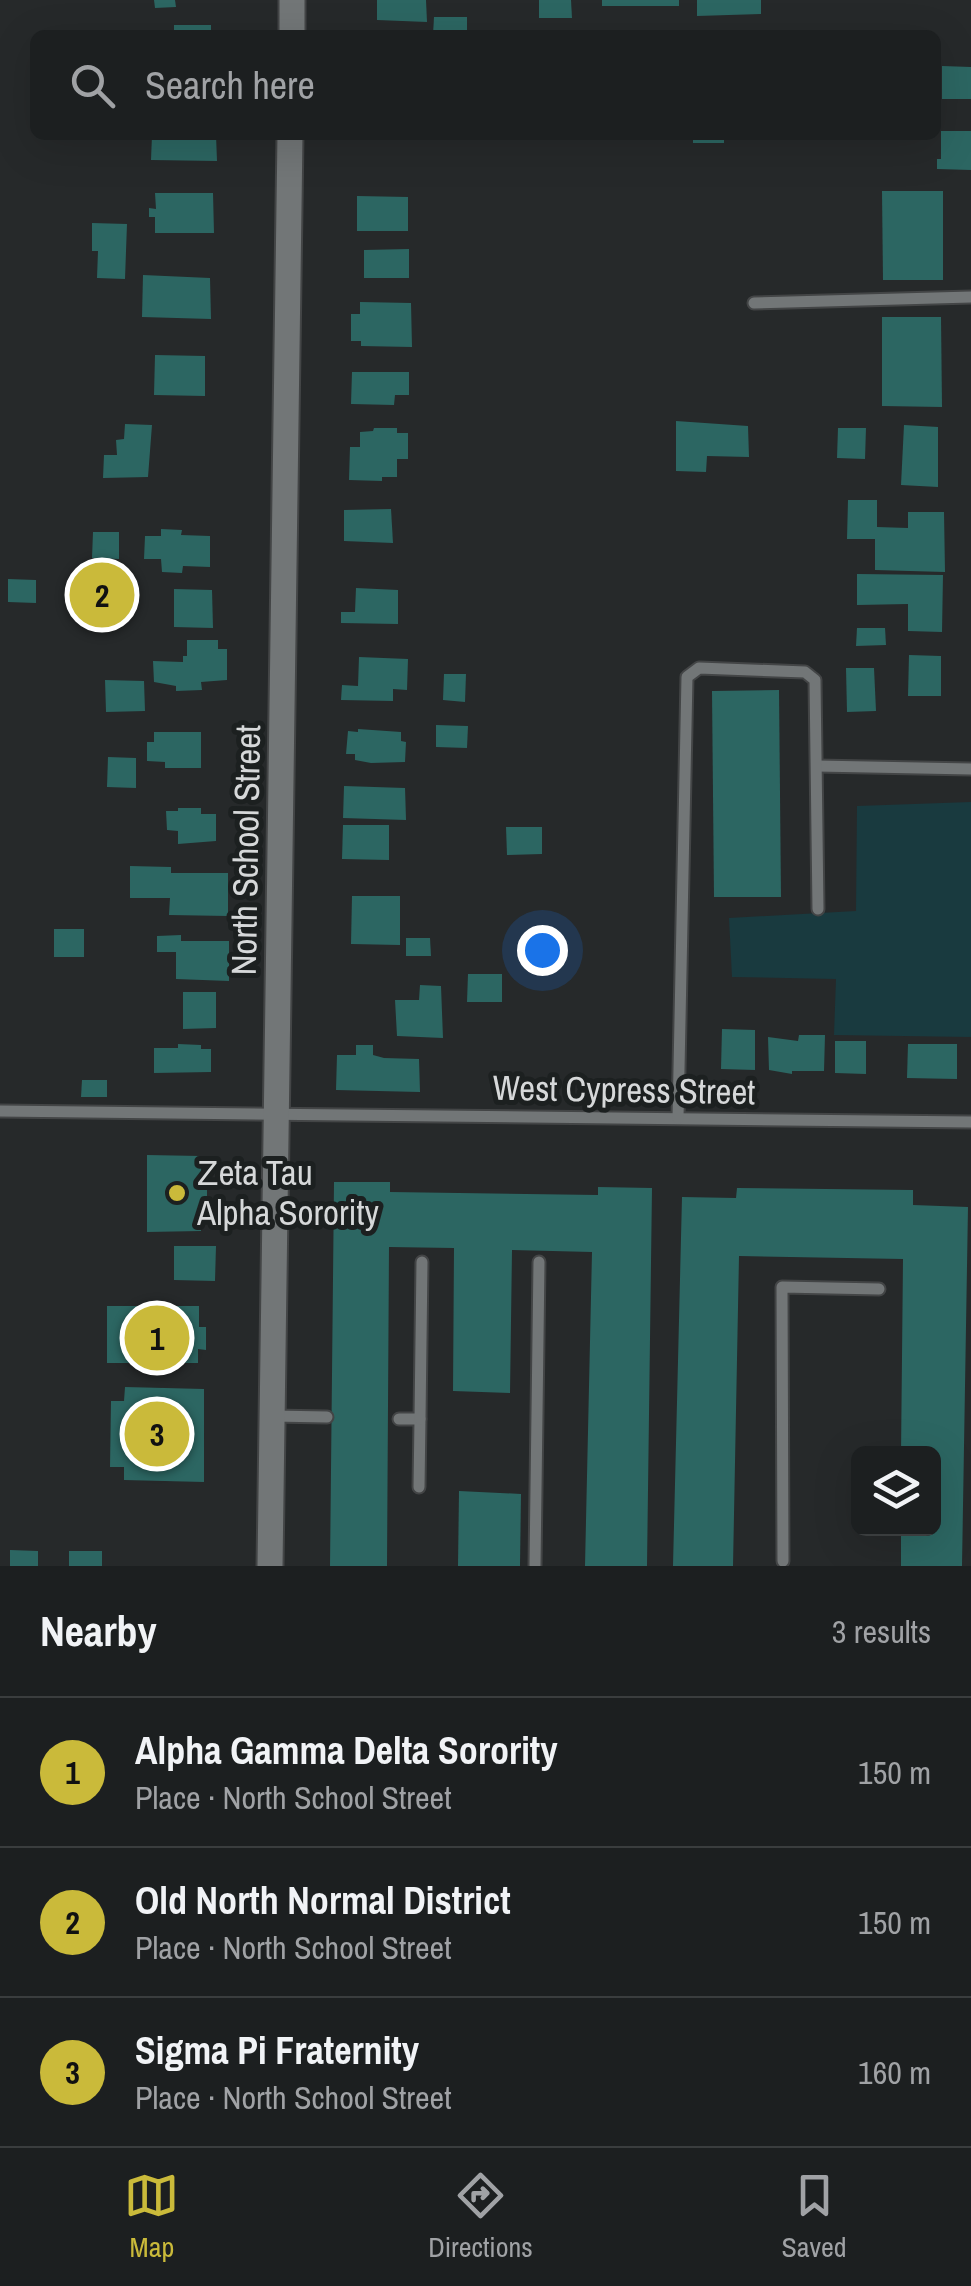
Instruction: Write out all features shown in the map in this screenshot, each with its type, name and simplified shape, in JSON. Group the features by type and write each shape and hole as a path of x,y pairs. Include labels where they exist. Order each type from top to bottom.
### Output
{"street":[{"path":"292,0 292,30"},
{"name":"North School Street","path":"270,1566 290,140"}],"lane":[{"path":"754,302 971,297"},
{"path":"678,1118 687,677 699,668 806,672 815,680 818,908"},
{"path":"817,766 971,769"},
{"name":"West Cypress Street","path":"0,1111 971,1122"},
{"path":"418,1487 422,1262"},
{"path":"536,1565 539,1262"},
{"path":"783,1561 782,1287 879,1289"},
{"path":"273,1416 327,1417"},
{"path":"399,1419 420,1419"}],"shaded area":[{"path":"971,802 971,1037 834,1035 836,979 732,977 729,918 856,911 857,806"}],"building":[{"path":"154,0 175,0 176,7 155,8"},
{"path":"377,0 426,0 427,22 377,20"},
{"path":"539,0 571,0 572,18 539,18"},
{"path":"602,0 679,0 679,6 602,6"},
{"path":"697,0 761,0 761,14 697,16"},
{"path":"434,17 467,17 467,30 433,30"},
{"path":"174,25 211,25 211,30 174,30"},
{"path":"942,66 971,67 971,99 942,99"},
{"path":"941,131 971,131 971,170 937,169"},
{"path":"152,140 216,140 217,161 151,160"},
{"path":"693,140 724,140 724,143"},
{"path":"882,191 943,191 943,280 883,280"},
{"path":"155,193 213,193 214,233 155,233 155,217 149,217 149,208 156,209"},
{"path":"357,196 408,197 408,231 357,231"},
{"path":"92,223 127,224 125,279 97,278 98,251 92,251"},
{"path":"409,249 409,278 364,278 364,250"},
{"path":"143,275 210,278 211,319 142,317"},
{"path":"360,302 411,303 412,347 361,346 361,341 351,341 351,314 360,314"},
{"path":"882,317 941,317 942,407 882,406"},
{"path":"155,355 205,356 205,396 154,395"},
{"path":"352,372 409,372 409,395 395,395 394,405 351,404"},
{"path":"676,421 748,426 749,457 707,456 706,472 676,471"},
{"path":"125,424 152,425 148,477 103,478 104,455 117,455 116,440 124,439"},
{"path":"904,425 938,427 938,487 901,485"},
{"path":"397,428 397,433 408,433 408,459 397,459 397,477 382,477 382,481 349,480 350,447 360,447 360,432"},
{"path":"838,428 866,428 865,459 837,458"},
{"path":"848,500 877,500 877,527 908,528 908,512 944,512 945,572 875,570 875,539 847,539"},
{"path":"391,509 393,543 344,541 344,510"},
{"path":"161,529 182,530 181,535 210,536 210,567 183,566 182,573 162,572 161,559 144,559 145,536 161,536"},
{"path":"93,532 119,532 119,559 92,558"},
{"path":"857,574 943,575 942,632 908,631 908,604 857,605"},
{"path":"8,579 36,580 36,603 8,602"},
{"path":"356,588 398,590 398,624 341,623 341,612 355,612"},
{"path":"174,589 212,590 213,628 174,627"},
{"path":"857,628 885,628 886,645 856,646"},
{"path":"187,640 218,640 218,649 227,649 227,680 201,682 202,690 176,691 176,686 154,682 153,661 183,662"},
{"path":"909,655 941,656 941,696 908,696"},
{"path":"359,657 408,659 407,690 393,689 393,701 341,700 342,685 358,686"},
{"path":"846,668 874,668 876,711 847,712"},
{"path":"444,674 466,674 465,702 443,700"},
{"path":"105,680 144,681 145,711 106,712"},
{"path":"779,690 781,897 714,897 712,691"},
{"path":"436,725 468,726 467,748 436,747"},
{"path":"348,731 401,732 401,741 406,742 405,762 371,763 355,760 355,754 346,754"},
{"path":"154,732 201,732 201,768 165,768 165,762 147,761 147,742 154,742"},
{"path":"108,757 136,758 136,788 107,787"},
{"path":"344,786 405,788 406,820 343,818"},
{"path":"201,808 201,814 216,814 216,841 178,844 178,831 167,830 166,811"},
{"path":"343,825 389,825 389,860 342,859"},
{"path":"506,827 542,827 542,854 507,855"},
{"path":"130,866 171,867 171,873 228,873 228,916 169,915 170,898 130,898"},
{"path":"352,896 400,896 400,945 351,944"},
{"path":"54,929 84,929 84,957 54,957"},
{"path":"181,935 181,941 229,941 229,981 176,979 176,952 157,952 157,936"},
{"path":"406,938 430,938 431,956 406,956"},
{"path":"468,974 502,974 502,1002 467,1002"},
{"path":"420,985 441,986 443,1038 397,1036 395,1000 419,1000"},
{"path":"183,992 216,992 216,1028 183,1029"},
{"path":"722,1029 755,1030 755,1070 721,1069"},
{"path":"799,1035 825,1035 824,1071 792,1074 769,1070 768,1037 798,1041"},
{"path":"835,1041 866,1041 866,1074 835,1073"},
{"path":"178,1044 211,1049 211,1072 154,1073 154,1048 178,1048"},
{"path":"908,1044 957,1044 957,1079 907,1078"},
{"path":"356,1045 373,1045 373,1055 384,1058 419,1059 420,1092 336,1090 337,1055 356,1055"},
{"path":"82,1080 107,1080 107,1097 81,1097"},
{"name":"Ζeta Tau Alpha Sorority","path":"147,1155 201,1156 201,1174 207,1174 207,1211 201,1211 201,1231 147,1232"},
{"path":"334,1182 390,1182 390,1192 598,1195 598,1187 652,1188 647,1566 585,1566 592,1252 512,1250 510,1393 453,1391 454,1248 389,1247 387,1566 330,1566"},
{"path":"737,1188 913,1190 913,1205 968,1207 962,1566 901,1566 901,1536 941,1536 941,1446 901,1446 903,1259 739,1256 733,1566 673,1566 682,1197 736,1198"},
{"path":"174,1246 216,1246 215,1281 174,1280"},
{"path":"107,1306 199,1306 199,1327 206,1327 206,1350 198,1349 198,1363 107,1363"},
{"path":"125,1387 204,1389 204,1482 124,1480 124,1467 110,1467 111,1401 124,1401"},
{"path":"459,1491 521,1494 520,1566 458,1566"},
{"path":"10,1550 38,1551 38,1566 10,1566"},
{"path":"69,1551 102,1551 102,1566 69,1566"}],"place":[{"name":"Old North Normal District","path":"102,595"},
{"name":"Ζeta Tau Alpha Sorority","path":"177,1193"},
{"name":"Alpha Gamma Delta Sorority","path":"157,1338"},
{"name":"Sigma Pi Fraternity","path":"157,1434"}]}
